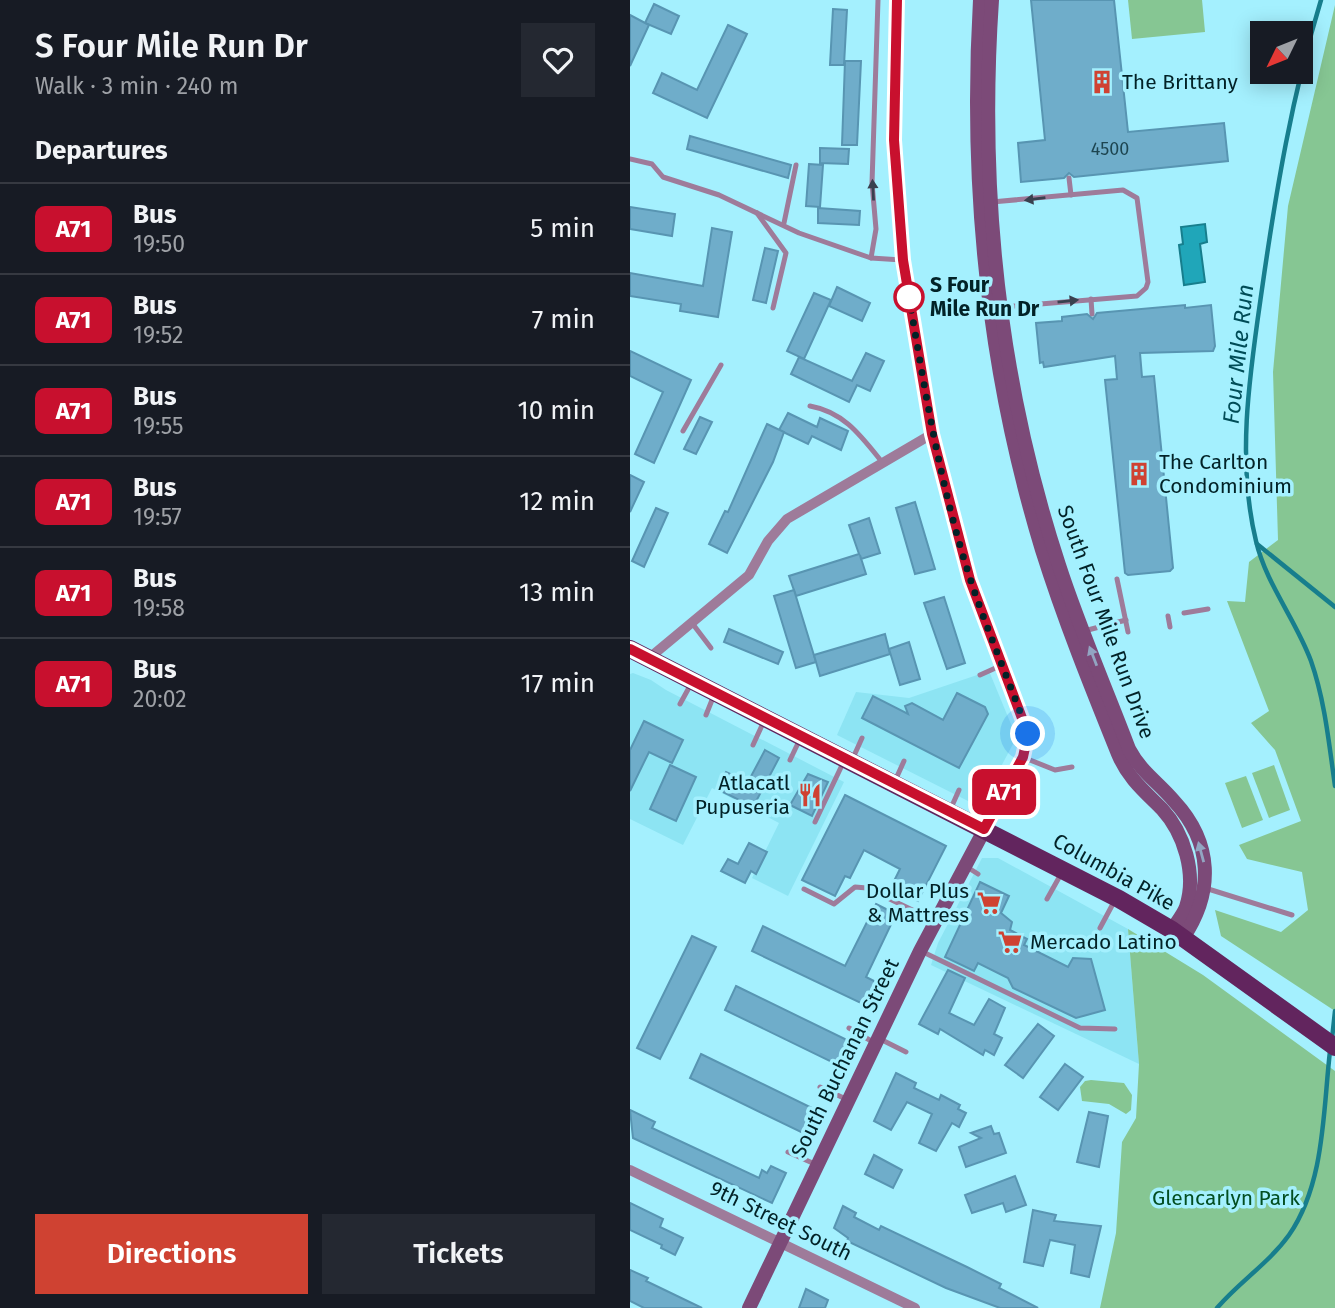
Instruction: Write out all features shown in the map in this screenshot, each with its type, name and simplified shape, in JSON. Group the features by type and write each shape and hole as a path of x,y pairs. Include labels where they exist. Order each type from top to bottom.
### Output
{"main road":[{"path":"897,0 894,140 903,260 932,434 970,580 1028,734 1023,757 984,829"},
{"name":"South Four Mile Run Drive","path":"981,0 976,71 984,203 995,308 1041,506 1077,634 1124,768 1162,810 1182,841 1187,861 1187,894 1186,907 1177,934"},
{"name":"South Four Mile Run Drive","path":"984,203 987,70 992,0"},
{"name":"South Four Mile Run Drive","path":"1077,634 1135,761 1149,778 1174,800 1197,836 1203,859 1205,888 1197,917 1177,934"},
{"name":"Columbia Pike","path":"630,649 1116,897 1177,934 1335,1047"},
{"name":"South Buchanan Street","path":"748,1308 920,951 984,829"}],"street":[{"path":"648,659 748,575 768,541 787,519 932,434"},
{"name":"9th Street South","path":"630,1170 915,1308"}],"lane":[{"path":"871,258 876,229 872,183 878,0"},
{"path":"630,159 652,164 663,177 755,210 799,233 871,258 903,260"},
{"path":"784,223 796,165"},
{"path":"1069,178 1071,195"},
{"path":"984,203 1123,190 1137,198 1146,288 1137,296 995,308"},
{"path":"755,210 786,253 773,308"},
{"path":"1091,299 1092,314"},
{"path":"683,431 721,365"},
{"path":"810,406 828,409 846,421 883,463"},
{"path":"1117,579 1128,632"},
{"path":"1184,613 1208,609"},
{"path":"1168,616 1170,627"},
{"path":"1077,634 1126,620"},
{"path":"692,622 712,648"},
{"path":"980,675 1003,664"},
{"path":"680,704 692,681"},
{"path":"706,715 715,692"},
{"path":"752,745 766,718"},
{"path":"790,760 802,736"},
{"path":"815,822 862,738"},
{"path":"1023,757 1055,771 1072,767"},
{"path":"894,783 904,761"},
{"path":"950,811 959,790"},
{"path":"964,865 978,874"},
{"path":"1047,899 1063,870"},
{"path":"804,889 834,904 839,902 844,892 855,887 867,888 935,921"},
{"path":"1205,888 1292,915"},
{"path":"1100,928 1116,897"},
{"path":"920,951 1080,1028 1115,1028"},
{"path":"849,1028 906,1052"},
{"path":"820,1087 848,1100"},
{"path":"788,1152 817,1166"}],"shaded area":[{"path":"1205,224 1207,242 1200,244 1205,282 1184,285 1179,245 1183,244 1181,227"},
{"path":"989,671 1013,729 1013,744 981,804 974,804 837,735 856,692 909,698"},
{"path":"633,673 844,782 788,896 752,878 779,823 712,788 683,845 630,819 630,674"},
{"path":"982,858 998,858 1128,929 1139,1064 931,965 938,943"}],"green space":[{"path":"1128,0 1202,0 1205,32 1132,39"},
{"path":"1335,5 1335,1011 1221,936 1215,910 1281,932 1308,910 1302,872 1247,859 1239,845 1301,821 1275,750 1251,723 1269,711 1227,601 1245,602 1249,562 1278,540 1273,372 1288,206"},
{"path":"1274,765 1290,810 1269,818 1252,773"},
{"path":"1246,776 1263,820 1242,828 1225,783"},
{"name":"Glencarlyn Park","path":"1128,929 1203,975 1335,1071 1335,1308 1100,1308 1116,1233 1122,1142 1136,1118 1139,1064"},
{"path":"1085,1081 1124,1083 1132,1095 1131,1110 1126,1114 1109,1104 1082,1101 1080,1087"}],"building":[{"name":"The Brittany","path":"1031,0 1114,0 1128,132 1224,123 1228,161 1074,177 1069,173 1064,178 1021,182 1018,143 1045,140"},
{"path":"654,4 679,16 671,34 645,23"},
{"path":"833,9 847,10 844,65 830,65"},
{"path":"630,15 649,25 630,66"},
{"path":"728,25 747,34 707,118 653,93 662,73 697,90"},
{"path":"845,61 861,61 857,145 842,145"},
{"path":"690,136 791,165 788,178 687,149"},
{"path":"820,148 849,149 848,164 820,163"},
{"path":"809,164 823,165 820,207 806,206"},
{"path":"630,207 675,214 672,236 630,229"},
{"path":"818,208 860,211 859,225 818,223"},
{"path":"712,228 732,232 718,317 680,311 681,304 630,296 630,273 703,286"},
{"path":"765,248 778,251 766,303 753,300"},
{"path":"837,287 870,303 862,321 829,306"},
{"path":"814,293 831,300 804,359 787,351"},
{"name":"The Carlton Condominium","path":"1185,305 1185,308 1211,305 1215,346 1213,351 1140,353 1142,377 1154,376 1173,568 1170,571 1128,575 1125,573 1105,380 1117,379 1115,356 1044,367 1043,362 1040,363 1036,323 1062,321 1062,317 1087,314 1093,319 1097,313"},
{"path":"630,351 691,380 654,463 635,454 663,392 630,376"},
{"path":"866,353 884,361 870,391 857,385 849,402 791,374 799,357 852,381"},
{"path":"788,413 817,427 820,418 848,431 841,450 812,436 808,444 779,430"},
{"path":"700,417 712,422 696,454 684,449"},
{"path":"767,424 784,432 773,462 727,553 709,544 725,511 728,512"},
{"path":"630,475 644,482 630,512"},
{"path":"915,502 935,569 915,574 896,508"},
{"path":"656,508 668,513 644,567 632,561"},
{"path":"869,518 880,553 861,559 866,574 796,596 789,576 859,554 849,525"},
{"path":"794,590 816,662 796,668 774,596"},
{"path":"944,597 965,663 947,669 924,603"},
{"path":"729,629 783,652 778,664 724,642"},
{"path":"885,634 890,654 820,676 814,655"},
{"path":"909,642 920,679 900,685 889,649"},
{"path":"957,693 985,707 988,714 959,768 862,718 873,696 908,714 905,706 912,703 943,720"},
{"path":"644,721 683,740 672,763 649,752 630,791 630,750"},
{"path":"765,750 779,758 753,807 717,789 726,772 748,782"},
{"path":"670,765 696,777 676,821 650,809"},
{"name":"Atlacatl Pupuseria","path":"808,774 828,782 812,816 790,805"},
{"path":"845,795 946,846 918,901 891,887 900,869 864,850 850,878 845,876 835,896 802,880"},
{"path":"749,843 767,852 756,874 751,871 745,883 721,871 728,859 738,864"},
{"path":"980,882 1009,896 1001,913 1012,922 1010,930 1027,939 1024,945 1068,967 1073,958 1091,959 1105,1010 1076,1018 1013,988 1008,978 978,963 974,971 945,957"},
{"path":"876,904 896,914 866,977 876,982 865,1005 752,951 763,926 845,966"},
{"path":"692,936 716,947 660,1059 637,1048"},
{"path":"948,970 965,978 949,1013 974,1025 989,999 1005,1008 994,1034 1002,1038 994,1055 985,1050 983,1055 940,1029 938,1034 919,1024"},
{"path":"736,986 849,1041 838,1065 725,1010"},
{"path":"1038,1024 1054,1036 1023,1078 1005,1065"},
{"path":"701,1054 814,1109 803,1133 690,1078"},
{"path":"1065,1064 1083,1077 1058,1110 1040,1097"},
{"path":"896,1073 916,1083 914,1088 939,1100 941,1095 960,1105 958,1109 966,1113 959,1127 952,1123 936,1151 919,1143 932,1114 907,1102 891,1130 874,1121"},
{"path":"630,1110 655,1122 652,1128 759,1178 762,1170 767,1173 771,1166 786,1173 772,1203 633,1138"},
{"path":"1089,1112 1108,1116 1099,1167 1077,1162"},
{"path":"991,1126 994,1134 999,1133 1006,1153 966,1167 959,1147 981,1138 971,1133"},
{"path":"874,1155 902,1170 893,1188 865,1174"},
{"path":"1015,1176 1026,1205 1006,1212 1003,1203 972,1213 965,1195"},
{"path":"630,1203 663,1219 660,1227 683,1238 675,1255 661,1248 662,1245 630,1230"},
{"path":"843,1206 856,1213 854,1217 879,1230 881,1226 967,1267 1001,1284 999,1288 1038,1308 1000,1308 946,1288 847,1241 848,1238 834,1228"},
{"path":"1033,1210 1056,1215 1054,1221 1101,1226 1089,1277 1071,1273 1075,1245 1050,1240 1043,1266 1024,1262"},
{"path":"630,1270 648,1278 646,1281 702,1308 644,1308 630,1301"},
{"path":"806,1289 828,1300 825,1308 799,1308"}],"waterway":[{"name":"Four Mile Run","path":"1321,0 1293,107 1273,216 1253,352 1246,447 1250,510 1256,541 1267,572 1316,676 1335,786"},
{"path":"1257,544 1335,607"},
{"name":"Four Mile Run","path":"1332,1039 1335,1011"},
{"name":"Four Mile Run","path":"1217,1308 1281,1245 1301,1215 1316,1170 1330,1051"}],"bus line":[{"name":"A71","path":"630,649 984,829 1023,757 1028,734 970,580 932,434 903,260 894,140 893,64 897,0"}],"place":[{"name":"The Brittany","path":"1102,82"},
{"name":"S Four Mile Run Dr","path":"909,297"},
{"name":"The Carlton Condominium","path":"1139,474"},
{"name":"Atlacatl Pupuseria","path":"810,795"},
{"name":"Dollar Plus & Mattress","path":"989,903"},
{"name":"Mercado Latino","path":"1010,942"}],"route":[{"path":"909,297 907,285 932,434 950,507 970,580 1028,734"}]}
